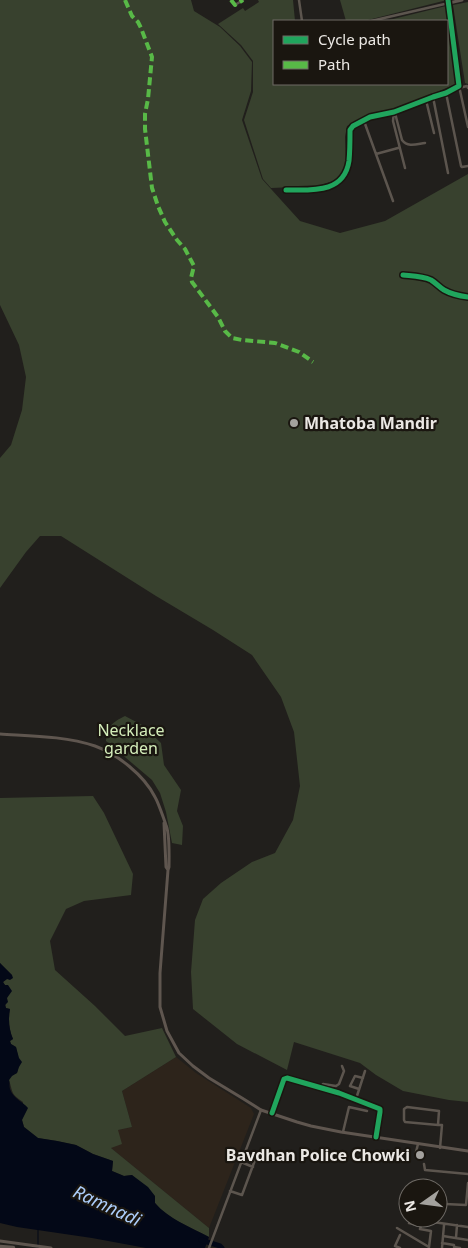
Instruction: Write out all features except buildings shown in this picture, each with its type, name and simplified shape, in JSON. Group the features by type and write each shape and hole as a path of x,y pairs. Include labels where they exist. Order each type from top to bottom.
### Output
{"highway":[{"path":"0,1247 11,1246"}],"main road":[{"path":"449,2 462,0"},
{"path":"0,734 69,740 95,746 112,754 138,776 155,797 164,822 166,867 168,870 159,985 160,1007 167,1031 178,1053 210,1079 261,1110 311,1126 468,1152"},
{"path":"0,1241 11,1246 28,1245 49,1248"}],"street":[{"path":"231,0 235,5 243,0"},
{"path":"299,0 302,20"},
{"path":"375,20 449,2 459,87 468,127"},
{"path":"286,190 320,189 330,187 340,181 348,163 350,130 353,126 370,117 394,111 459,87 467,86 468,88"},
{"path":"446,93 461,166 468,166"},
{"path":"432,97 448,173"},
{"path":"426,100 434,133"},
{"path":"394,111 404,143 409,145 425,143"},
{"path":"394,111 393,121 405,168"},
{"path":"364,121 393,202"},
{"path":"376,154 399,148"},
{"path":"403,274 431,280 443,290 468,297"},
{"path":"321,1088 323,1084 338,1085 344,1071 342,1066"},
{"path":"356,1099 365,1071"},
{"path":"359,1089 350,1086 355,1076 363,1078"},
{"path":"272,1113 285,1078 356,1099 380,1110 376,1138"},
{"path":"343,1132 349,1107 367,1111"},
{"path":"438,1125 439,1111 407,1107 404,1109 405,1122 438,1125 442,1125 440,1148"},
{"path":"209,1248 261,1110"},
{"path":"416,1152 418,1144"},
{"path":"230,1190 242,1195 255,1160"},
{"path":"241,1162 253,1167"},
{"path":"424,1164 425,1170 468,1174"},
{"path":"448,1204 467,1205 468,1183"},
{"path":"448,1224 468,1227"},
{"path":"456,1238 457,1225"},
{"path":"397,1228 429,1248 431,1231 420,1228"},
{"path":"442,1248 444,1228"},
{"path":"400,1235 395,1246 400,1248"},
{"path":"443,1236 468,1240"},
{"path":"442,1243 454,1245 454,1248 460,1248"}],"shaded area":[{"path":"176,1057 196,1073 251,1108 254,1114 209,1228 111,1148 118,1130 132,1127 122,1091"}],"green space":[{"path":"0,0 191,0 194,11 220,27 240,46 252,62 251,91 242,120 262,179 300,221 340,233 385,221 468,174 468,1102 403,1091 360,1063 294,1042 287,1070 237,1044 193,1009 191,972 195,920 203,899 221,883 252,862 275,853 293,820 300,786 294,732 281,697 252,655 61,536 40,536 0,588 0,458 11,445 22,410 26,377 19,345 0,305"},
{"path":"258,0 293,0 295,20 273,20 273,85 448,85 448,22 456,84 393,110 369,115 347,126 345,137 346,161 341,175 333,181 318,186 271,188 263,179 244,120 253,92 253,61 241,45 218,24 243,8 245,11 259,2"},
{"path":"340,0 447,0 368,20 346,20"},
{"path":"468,2 468,84 465,83 453,5"},
{"path":"446,6 448,20 389,20"},
{"name":"Necklace garden","path":"125,716 142,725 161,743 164,765 181,790 177,811 183,826 182,845 172,843 160,793 152,780 106,741 111,726"},
{"path":"93,796 104,813 133,874 131,895 84,901 66,909 50,941 55,970 125,1036 162,1028 176,1057 122,1091 132,1127 118,1130 122,1144 111,1148 209,1228 209,1237 177,1221 160,1209 132,1175 124,1176 112,1171 113,1161 93,1154 76,1145 38,1138 24,1127 22,1120 23,1102 13,1093 9,1080 12,1075 17,1073 19,1063 16,1047 10,1041 13,1039 9,1024 10,1009 6,1008 9,989 3,982 12,975 0,963 0,798"}],"water":[{"path":"0,963 13,978 3,982 12,991 5,1005 6,1008 10,1009 9,1024 13,1039 10,1041 16,1047 22,1062 17,1073 9,1080 11,1092 28,1108 22,1120 24,1127 38,1138 76,1145 93,1154 113,1161 112,1171 124,1176 132,1175 148,1187 155,1196 155,1203 167,1214 209,1237 205,1248 146,1248 0,1223"}],"waterway":[{"path":"38,1230 38,1248"},
{"name":"Ramnadi","path":"201,1240 222,1248"}],"marked path":[{"path":"125,0 132,16 141,28 152,57 145,114 152,188 165,222 185,249 194,266 192,282 218,317 225,331 232,338 275,343 299,352 313,362"},
{"path":"231,0 235,5 243,0"}],"cycle path":[{"path":"286,190 316,190 333,185 341,179 346,172 349,161 350,130 353,126 370,117 394,112 446,93 459,86 448,0"},
{"path":"403,275 428,279 442,289 456,295 468,297"},
{"path":"272,1113 284,1079 287,1078 339,1093 380,1109 376,1137"}],"place":[{"name":"Mhatoba Mandir","path":"294,423"},
{"name":"Bavdhan Police Chowki","path":"420,1155"}]}
